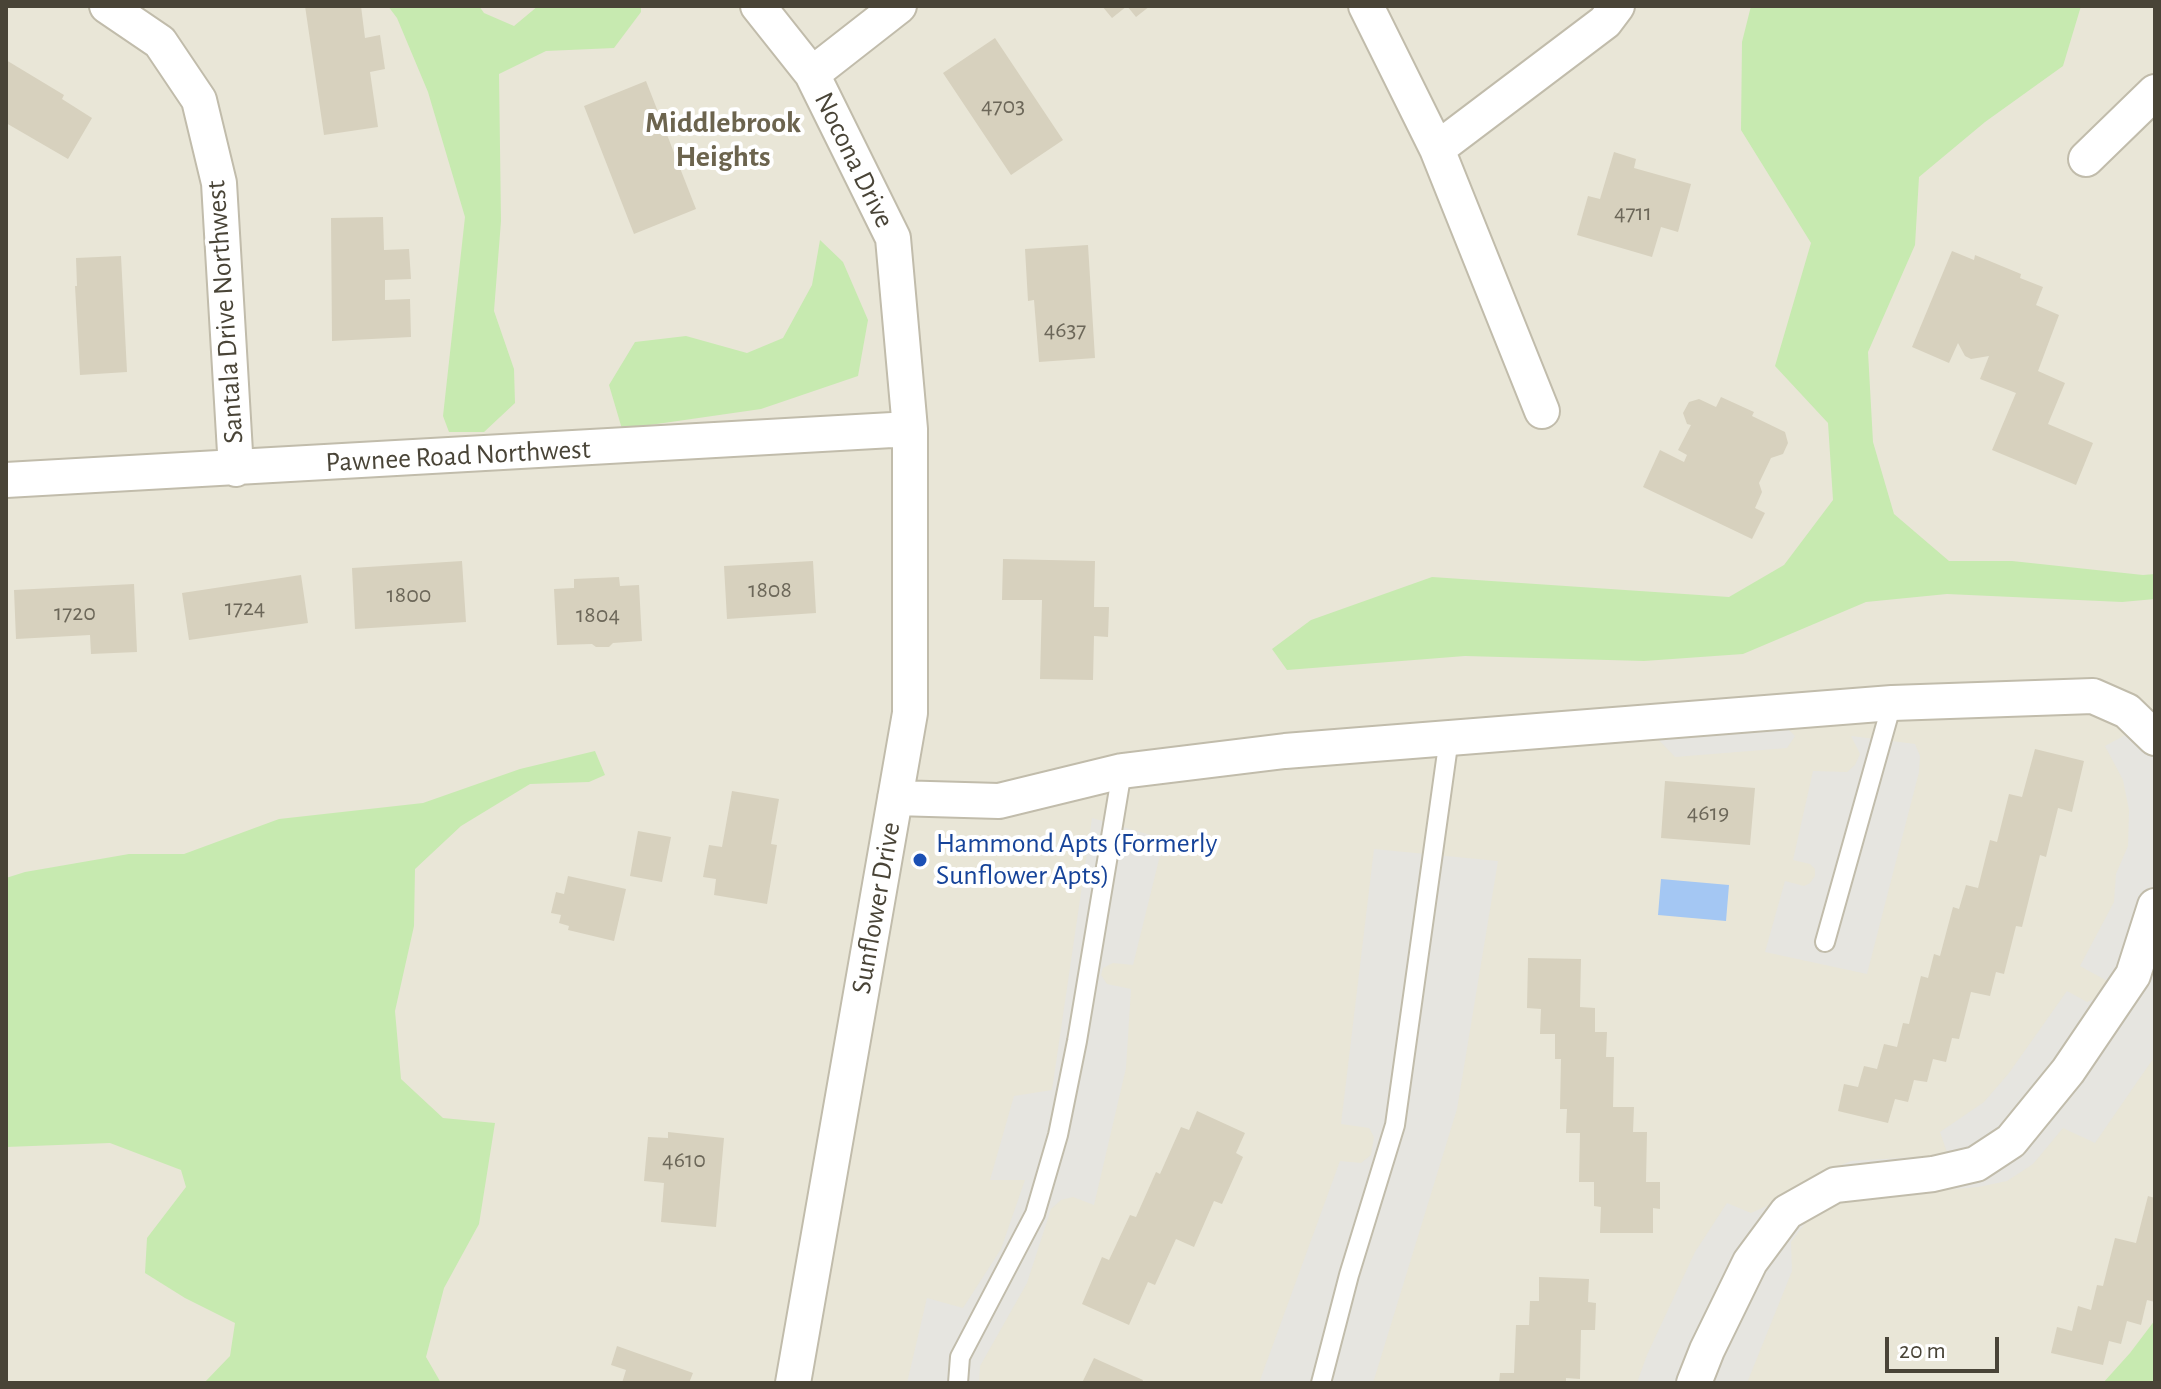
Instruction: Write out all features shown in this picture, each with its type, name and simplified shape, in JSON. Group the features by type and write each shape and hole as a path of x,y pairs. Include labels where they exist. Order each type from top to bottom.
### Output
{"street":[{"name":"Santala Drive Northwest","path":"107,6 160,42 199,100 219,183 236,469"},
{"name":"Nocona Drive","path":"758,6 812,74 893,238 910,429"},
{"path":"812,74 899,6"},
{"path":"1366,6 1437,149 1542,411"},
{"path":"1437,149 1605,22 1617,6"},
{"path":"2086,159 2155,92"},
{"name":"Pawnee Road Northwest","path":"6,480 910,429"},
{"name":"Sunflower Drive","path":"793,1383 910,713 910,429"},
{"path":"895,798 999,801 1122,771 1285,751 1892,703 2093,696 2127,711 2155,738"},
{"path":"1694,1383 1750,1262 1787,1212 1835,1185 1933,1174 1976,1164 2011,1141 2068,1071 2133,975 2155,906"}],"lane":[{"path":"1825,942 1892,703"},
{"path":"1321,1383 1349,1275 1395,1125 1449,738"},
{"path":"958,1383 960,1357 1035,1214 1058,1135 1077,1041 1122,771"}],"shaded area":[{"name":"Middlebrook Heights","path":"6,6 2155,6 2155,1335 2119,1383 6,1383"},
{"path":"2155,719 2155,1056 2095,1143 2063,1128 2033,1164 2007,1181 1978,1187 1844,1198 1812,1214 1791,1242 1792,1271 1747,1383 1637,1383 1695,1252 1727,1203 1751,1213 1811,1177 1851,1161 1948,1155 1940,1132 1984,1102 2009,1073 2067,991 2087,1002 2099,997 2109,982 2080,966 2114,902 2116,874 2128,846 2129,810 2123,780 2105,746"},
{"path":"1785,726 1795,736 1787,748 1675,757 1655,736"},
{"path":"1851,736 1915,744 1920,756 1919,772 1867,974 1765,952 1785,881 1804,886 1815,876 1815,869 1810,864 1793,860 1813,771 1847,772 1855,765 1860,754"},
{"path":"1092,818 1164,839 1133,965 1113,963 1103,968 1101,975 1107,984 1131,989 1126,1068 1094,1205 1073,1197 1061,1200 1051,1209 1027,1283 980,1366 979,1383 907,1383 927,1298 963,1308 1001,1249 1025,1180 990,1180 1014,1096 1052,1090"},
{"path":"1374,849 1498,861 1457,1109 1373,1383 1259,1383 1340,1161 1361,1163 1371,1155 1374,1137 1369,1128 1341,1124"}],"green space":[{"path":"388,6 479,6 484,13 514,26 538,6 641,6 641,12 614,48 546,51 499,74 501,221 494,311 514,369 515,403 484,432 449,432 443,416 465,217 428,92 397,18"},
{"path":"1751,6 2081,6 2063,66 1985,122 1919,177 1915,245 1868,352 1873,442 1894,514 1949,561 2012,561 2155,574 2155,599 2122,602 1947,594 1866,602 1743,654 1644,661 1465,656 1287,670 1272,649 1311,620 1432,577 1729,597 1784,565 1833,500 1828,423 1775,366 1811,243 1741,130 1742,42"},
{"path":"820,240 843,262 868,320 858,376 761,409 622,429 609,385 635,342 686,336 747,353 783,338 812,285"},
{"path":"595,751 605,775 589,782 530,784 461,826 415,869 414,926 395,1011 401,1079 443,1118 495,1123 479,1224 444,1288 426,1357 441,1383 204,1383 230,1356 235,1323 185,1298 145,1273 147,1238 186,1187 181,1170 110,1143 6,1147 6,878 129,854 184,854 279,819 423,803 520,769"},
{"path":"2155,1320 2155,1383 2103,1383 2130,1353"}],"water":[{"path":"1661,879 1729,885 1726,921 1658,915"}],"building":[{"path":"305,6 361,6 365,38 380,35 385,69 370,72 378,127 324,135"},
{"path":"1102,6 1127,6 1112,18"},
{"path":"1127,6 1150,6 1136,17"},
{"path":"995,38 1063,140 1011,175 943,73"},
{"path":"6,60 64,95 62,99 92,118 68,159 6,123"},
{"path":"646,81 696,209 634,234 584,106"},
{"path":"1614,152 1636,159 1634,168 1691,184 1678,232 1661,227 1652,257 1577,235 1588,196 1600,199"},
{"path":"383,217 384,250 409,249 411,279 385,280 385,300 410,299 411,337 332,341 331,218"},
{"path":"1088,245 1095,358 1039,362 1034,300 1028,301 1025,249"},
{"path":"1952,251 1974,260 1975,255 2043,287 2036,305 2059,315 2038,371 2065,383 2048,424 2093,443 2076,485 1992,450 2016,393 1980,379 1989,356 1971,359 1965,356 1958,343 1949,363 1912,347"},
{"path":"121,256 127,372 80,375 76,258"},
{"path":"1721,397 1754,412 1752,416 1785,432 1788,443 1783,454 1771,458 1759,483 1762,492 1755,508 1765,513 1752,539 1643,487 1660,450 1684,462 1687,455 1678,450 1691,425 1687,424 1683,413 1689,402 1699,399 1716,407"},
{"path":"1003,559 1095,561 1094,607 1109,607 1108,637 1094,636 1093,680 1040,679 1042,600 1002,600"},
{"path":"462,561 466,622 355,629 352,568"},
{"path":"813,561 816,613 727,619 724,566"},
{"path":"301,575 308,623 189,640 182,593"},
{"path":"619,577 620,586 639,585 642,641 613,643 609,647 557,645 554,589 574,588 574,579"},
{"path":"134,584 137,652 91,654 90,635 16,639 14,590"},
{"path":"2035,749 2084,761 2072,812 2058,808 2046,857 2040,855 2022,927 2016,926 2004,974 1996,972 1990,996 1971,992 1959,1039 1952,1038 1946,1062 1933,1059 1927,1082 1914,1080 1908,1102 1895,1099 1888,1123 1838,1111 1844,1084 1858,1087 1864,1066 1877,1069 1884,1044 1897,1047 1903,1023 1909,1024 1921,976 1928,978 1934,954 1940,956 1953,907 1959,909 1966,885 1978,888 1990,840 1997,842 2009,794 2022,797"},
{"path":"1665,781 1755,788 1750,845 1661,838"},
{"path":"732,791 779,799 771,844 777,845 767,904 714,895 716,879 703,877 709,845 722,847"},
{"path":"638,831 671,837 662,882 630,876"},
{"path":"568,876 626,889 614,941 568,930 569,926 559,923 561,915 551,913 556,892 564,894"},
{"path":"1528,958 1581,959 1580,1007 1595,1008 1595,1032 1607,1032 1606,1057 1614,1057 1613,1107 1634,1107 1633,1132 1647,1132 1646,1182 1660,1182 1660,1209 1653,1208 1653,1233 1600,1233 1601,1207 1594,1206 1594,1182 1579,1182 1580,1133 1566,1133 1567,1109 1560,1109 1561,1059 1555,1059 1555,1034 1540,1034 1541,1009 1527,1008"},
{"path":"1197,1111 1245,1133 1236,1153 1243,1157 1222,1204 1214,1201 1194,1247 1176,1239 1155,1285 1148,1282 1129,1325 1082,1304 1102,1257 1109,1260 1130,1215 1136,1217 1156,1172 1160,1174 1181,1127 1189,1130"},
{"path":"668,1132 724,1138 716,1227 661,1222 664,1183 644,1181 648,1137 668,1138"},
{"path":"2148,1196 2155,1198 2155,1302 2147,1300 2141,1325 2127,1321 2121,1344 2109,1341 2103,1365 2051,1353 2057,1327 2072,1331 2078,1306 2091,1310 2097,1285 2103,1286 2115,1238 2136,1243"},
{"path":"1539,1277 1589,1279 1588,1302 1596,1303 1595,1330 1581,1330 1580,1379 1566,1378 1566,1383 1499,1383 1500,1373 1514,1373 1516,1325 1529,1325 1530,1301 1539,1301"},
{"path":"617,1346 693,1373 689,1383 622,1383 626,1370 611,1365"},
{"path":"1094,1358 1143,1380 1142,1383 1082,1383"}],"place":[{"name":"Hammond Apts (Formerly Sunflower Apts)","path":"920,860"}],"district":[{"name":"Middlebrook Heights","path":"723,140"}]}
